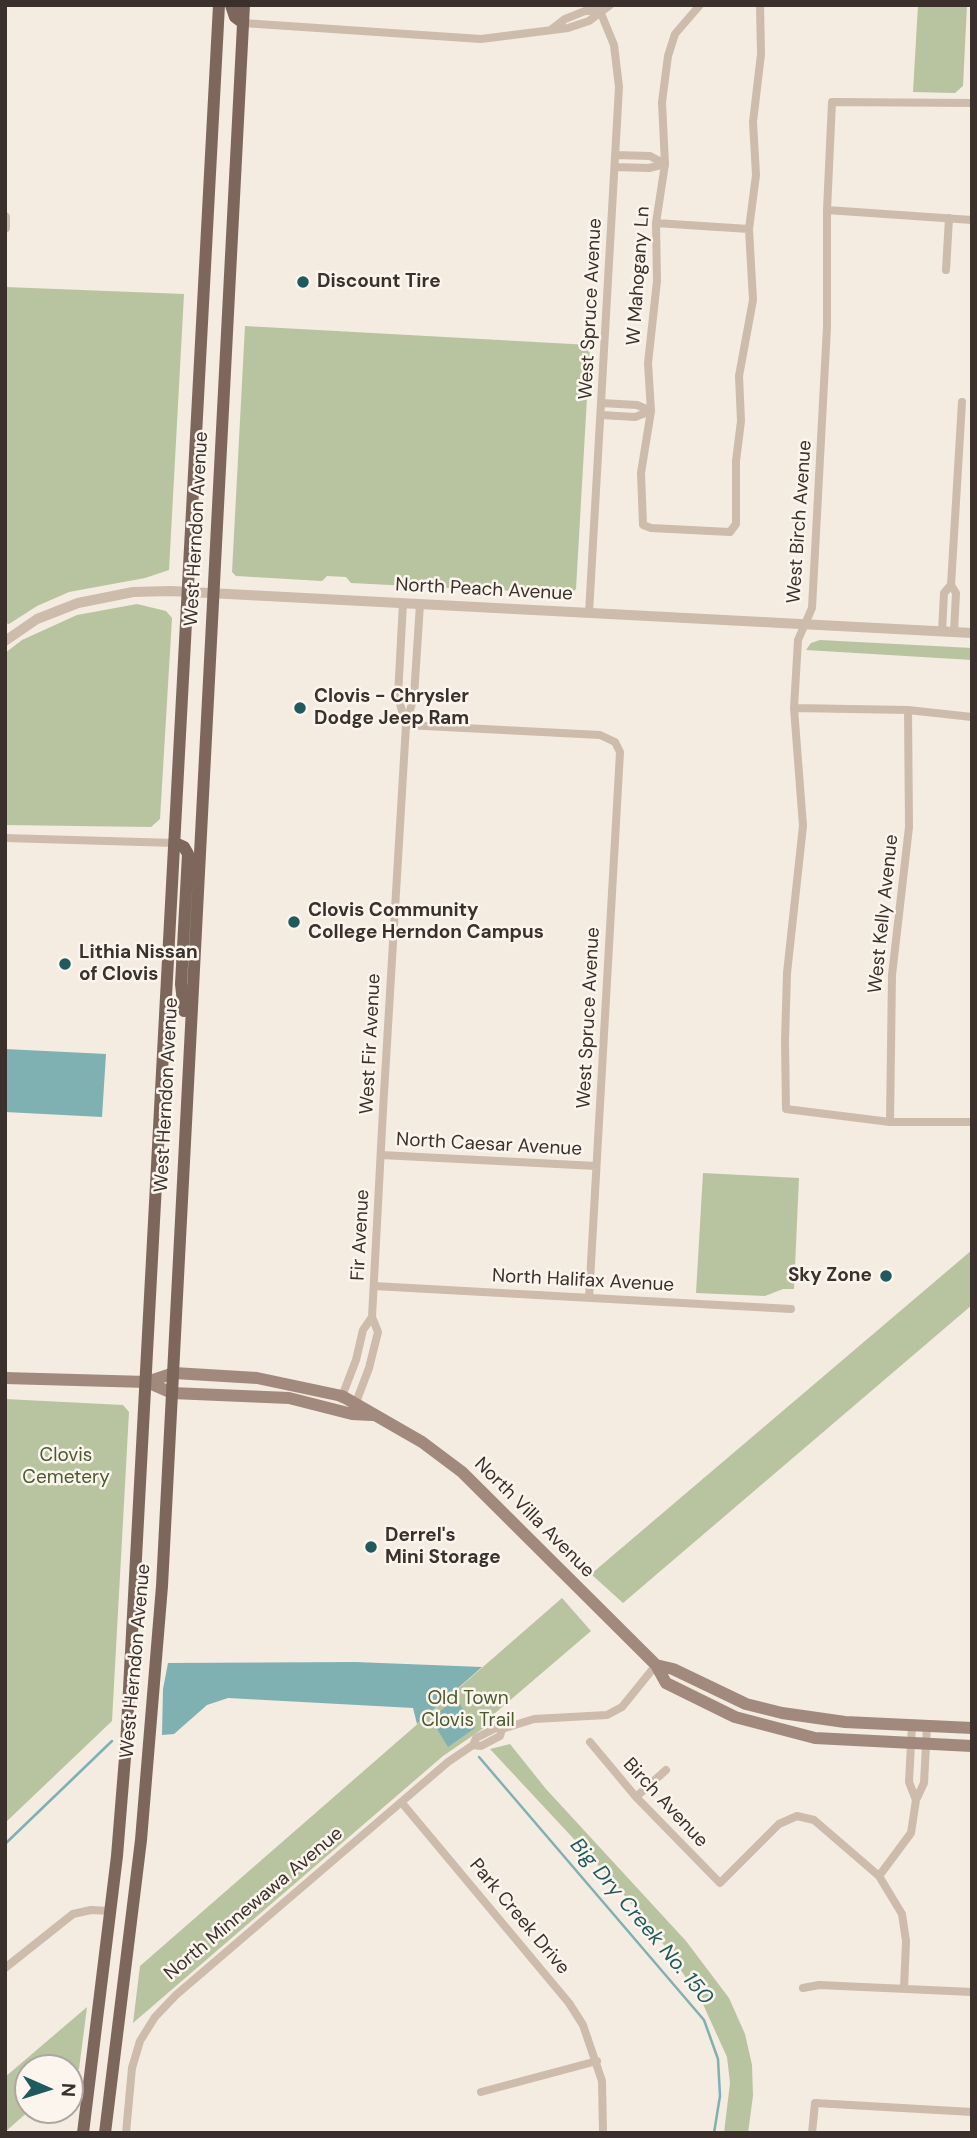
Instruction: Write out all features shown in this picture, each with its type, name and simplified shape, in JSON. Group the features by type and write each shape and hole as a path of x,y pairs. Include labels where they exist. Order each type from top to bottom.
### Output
{"main road":[{"name":"West Herndon Avenue","path":"83,2133 111,1911 126,1745 219,5"},
{"path":"231,5 234,18 243,23"},
{"name":"West Herndon Avenue","path":"105,2133 141,1840 162,1586 244,5"},
{"path":"175,844 184,847 188,854 181,984 188,1053"},
{"name":"North Villa Avenue","path":"5,1378 147,1382 174,1373 257,1378 340,1402 372,1415 422,1442 462,1472 656,1665"},
{"name":"North Villa Avenue","path":"147,1382 172,1393 340,1402"},
{"path":"656,1665 673,1669 746,1704 782,1713 818,1719 972,1728"},
{"path":"656,1665 666,1683 735,1717 815,1738 972,1746"}],"street":[{"path":"243,23 481,39 552,29 565,19 610,5"},
{"name":"W Mahogany Ln","path":"700,5 675,34 668,56 662,102 665,164 656,223 657,282 648,363 651,411 641,473 643,525 651,528 730,531 736,524 736,461 741,421 739,376 753,300 749,229"},
{"path":"656,223 749,229 756,175 753,122 761,54 760,5"},
{"name":"West Spruce Avenue","path":"589,613 615,167 618,66 600,10"},
{"path":"972,96 972,103"},
{"name":"West Birch Avenue","path":"890,1122 786,1109 787,973 803,827 794,709 798,640 812,608 826,354 827,210 832,102 972,103"},
{"path":"615,155 650,156 665,164"},
{"path":"615,167 649,168 665,164"},
{"path":"827,210 972,220"},
{"path":"5,216 5,228"},
{"path":"946,270 949,218"},
{"path":"948,632 944,593 951,585 962,402"},
{"path":"601,403 637,405 651,411"},
{"path":"600,415 635,416 651,411"},
{"name":"North Peach Avenue","path":"5,640 37,619 78,603 133,592 189,591 972,633"},
{"name":"West Fir Avenue","path":"403,603 398,696 405,725"},
{"name":"West Fir Avenue","path":"381,1155 405,725 414,696 419,604"},
{"path":"794,709 908,710 972,717"},
{"name":"West Kelly Avenue","path":"890,1122 892,975 909,827 908,710"},
{"name":"West Spruce Avenue","path":"405,725 600,735 615,742 621,755 589,1298"},
{"path":"5,838 175,844"},
{"path":"890,1122 972,1122"},
{"name":"North Caesar Avenue","path":"381,1155 596,1166"},
{"name":"Fir Avenue","path":"354,1408 376,1347 378,1332 372,1317 381,1155"},
{"name":"North Halifax Avenue","path":"374,1286 791,1309"},
{"name":"Fir Avenue","path":"340,1402 356,1360 363,1330 372,1317"},
{"name":"North Minnewawa Avenue","path":"126,2133 135,2055 155,2017 176,1995 473,1745 476,1738 496,1728 502,1729 548,1717 607,1715 622,1707 656,1665"},
{"path":"912,1726 909,1782 916,1800"},
{"path":"904,1989 906,1941 902,1914 879,1876 908,1840 913,1826 916,1800 924,1783 927,1726"},
{"name":"Birch Avenue","path":"590,1742 636,1797 720,1883 779,1824 797,1816 814,1821 879,1876"},
{"path":"636,1797 666,1770"},
{"name":"Park Creek Drive","path":"402,1803 569,2003 583,2025 597,2060 604,2103 603,2133"},
{"path":"5,1968 73,1914 91,1910 111,1911"},
{"path":"803,1989 819,1985 972,1992"},
{"path":"481,2092 597,2060"},
{"path":"811,2133 815,2104 972,2112"}],"green space":[{"path":"918,5 967,5 963,86 955,93 913,92"},
{"path":"5,287 184,294 169,570 145,578 69,592 37,606 9,624 5,623"},
{"path":"245,326 590,345 576,589 571,594 478,589 473,584 455,583 449,588 351,583 346,577 327,576 322,581 236,576 232,572"},
{"path":"137,604 166,611 172,618 160,819 151,827 5,825 5,653 22,640 77,615"},
{"path":"820,640 972,648 972,660 806,650 811,643"},
{"path":"703,1173 799,1178 794,1289 783,1289 765,1296 696,1293"},
{"path":"972,1250 972,1305 623,1603 591,1574"},
{"name":"Clovis Cemetery","path":"5,1399 123,1405 129,1412 112,1721 5,1823"},
{"name":"Old Town Clovis Trail","path":"562,1598 591,1631 494,1714 497,1719 443,1756 133,2023 140,1966"},
{"path":"510,1744 546,1789 686,1941 729,1998 745,2034 752,2065 753,2096 748,2133 724,2133 730,2083 727,2057 702,2002 667,1949 613,1881 490,1749"},
{"path":"87,2007 81,2054 32,2054"},
{"path":"14,2069 14,2124 5,2132 5,2077"}],"water":[{"path":"5,1049 106,1054 102,1117 5,1112"},
{"path":"355,1662 482,1667 417,1724 413,1708 228,1698 207,1705 174,1734 162,1735 163,1689 168,1663"},
{"path":"456,1698 475,1728 448,1747 431,1719"}],"waterway":[{"name":"Big Dry Creek No. 150","path":"5,1844 112,1741"},
{"name":"Big Dry Creek No. 150","path":"479,1757 704,2020 718,2059 720,2096 714,2133"}],"place":[{"name":"Discount Tire","path":"303,282"},
{"name":"Clovis - Chrysler Dodge Jeep Ram","path":"300,708"},
{"name":"Clovis Community College Herndon Campus","path":"294,922"},
{"name":"Lithia Nissan of Clovis","path":"65,964"},
{"name":"Sky Zone","path":"886,1276"},
{"name":"Derrel's Mini Storage","path":"371,1547"}]}
